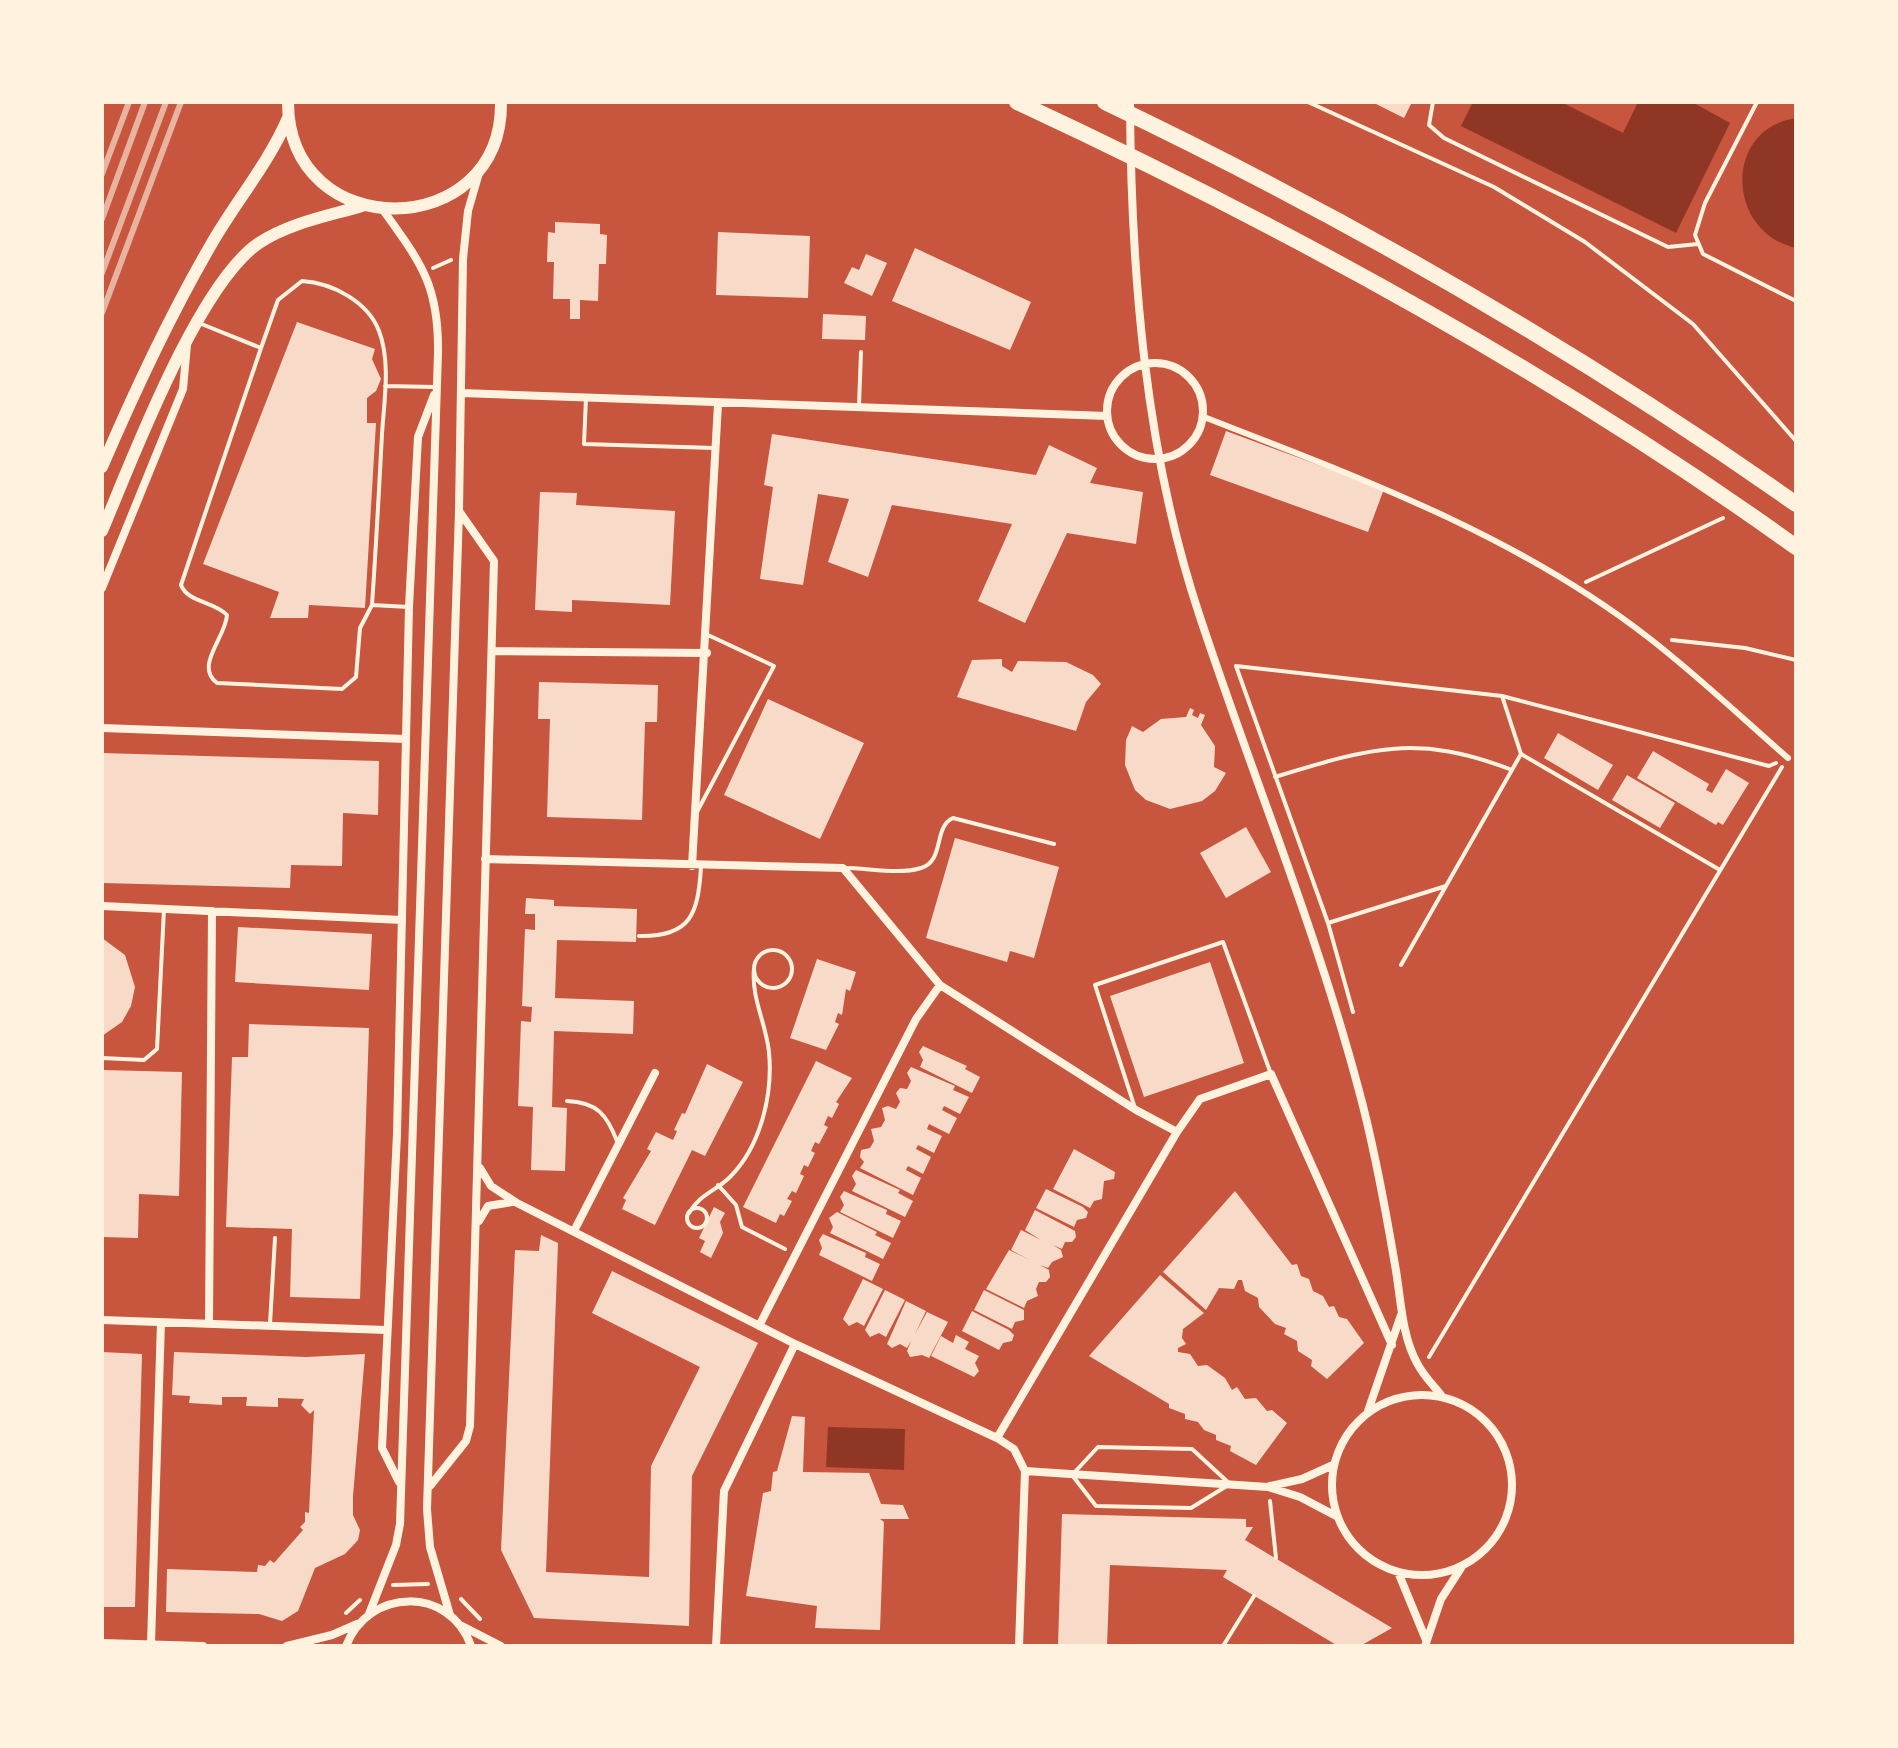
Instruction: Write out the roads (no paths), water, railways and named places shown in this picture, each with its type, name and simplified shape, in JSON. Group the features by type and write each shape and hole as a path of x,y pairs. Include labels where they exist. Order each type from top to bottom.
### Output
{"highway":[{"path":"1017,102 1257,217 1407,300 1728,498 1796,547"},
{"path":"1105,102 1309,203 1436,273 1575,357 1796,504"}],"main road":[{"path":"288,102 288,118 296,147 313,173 335,193 362,206 383,210 420,208 454,194 481,168 495,144 501,102"},
{"path":"102,467 161,338 218,233 268,161 288,118"},
{"path":"102,531 197,322 227,274 259,243 307,222 362,206"}],"street":[{"path":"1130,102 1130,196 1145,363 1161,461 1199,613 1312,934 1359,1088 1388,1229 1401,1314 1416,1363 1441,1395"},
{"path":"450,1615 430,1547 428,1490 459,511 463,259 468,211 481,168"},
{"path":"369,1614 396,1545 400,1485 438,322 426,272 383,210"},
{"path":"102,588 183,389 188,342"},
{"path":"1145,363 1163,363 1185,373 1200,393 1204,417 1195,439 1187,448 1161,461 1143,458 1122,446 1107,416 1111,392 1117,381 1145,363"},
{"path":"400,1485 382,1448 397,1134 409,607 418,437 437,387"},
{"path":"462,393 1107,416"},
{"path":"697,866 694,819 707,653 718,404"},
{"path":"1204,417 1385,487 1487,536 1648,637 1788,758"},
{"path":"428,1490 469,1434 479,1163 494,561 459,511"},
{"path":"493,651 707,653"},
{"path":"102,728 406,739"},
{"path":"485,859 843,868 940,985 1136,1110 1177,1132"},
{"path":"102,906 402,920"},
{"path":"209,1324 212,911"},
{"path":"759,1326 916,1019 940,985"},
{"path":"574,1231 655,1073"},
{"path":"997,1438 1177,1132 1200,1099 1271,1074 1392,1345"},
{"path":"479,1163 491,1186 517,1203 795,1344 997,1438 1014,1449 1025,1471 1019,1646"},
{"path":"476,1225 488,1206 517,1203"},
{"path":"1368,1411 1403,1396 1441,1395 1472,1409 1496,1432 1511,1462 1513,1496 1502,1528 1481,1554 1443,1573 1398,1572 1364,1552 1352,1541 1338,1517 1332,1491 1333,1465 1346,1435 1368,1411 1401,1314"},
{"path":"102,1320 386,1330"},
{"path":"151,1644 161,1322"},
{"path":"716,1646 724,1491 795,1344"},
{"path":"1268,1487 1302,1479 1333,1465"},
{"path":"1025,1471 1268,1487 1300,1497 1338,1517"},
{"path":"1426,1643 1447,1586 1463,1565"},
{"path":"1398,1572 1426,1643"},
{"path":"346,1646 358,1624 369,1614 395,1602 410,1600 438,1607 461,1625 501,1646"},
{"path":"287,1646 332,1635 358,1624"},
{"path":"461,1625 471,1646"},
{"path":"102,1643 203,1646"}],"lane":[{"path":"1433,102 1429,125 1444,138 1668,247 1698,244"},
{"path":"1757,102 1705,203 1695,235 1703,254 1796,301"},
{"path":"302,281 317,282 356,300 368,310 380,332 385,386 372,605 360,628 356,677 342,689 217,683 210,678 207,667 227,615 221,608 188,596 181,585 261,348 278,300 302,281"},
{"path":"197,322 261,348"},
{"path":"859,408 861,352"},
{"path":"385,386 437,387"},
{"path":"586,398 584,444 716,448"},
{"path":"372,605 409,607"},
{"path":"694,819 774,666 708,635"},
{"path":"843,868 921,868 935,857 943,828 953,818 1054,844"},
{"path":"639,936 672,934 688,921 699,897 697,866"},
{"path":"102,1058 144,1060 157,1049 164,909"},
{"path":"1136,1110 1095,985 1223,942 1271,1074"},
{"path":"567,1101 594,1104 603,1112 618,1144"},
{"path":"270,1326 275,1238"},
{"path":"1098,1447 1192,1449 1230,1484 1191,1508 1096,1506 1072,1475 1098,1447"}],"railway":[{"path":"102,174 129,102"},
{"path":"102,219 145,102"},
{"path":"102,273 166,102"},
{"path":"102,313 181,102"}]}
